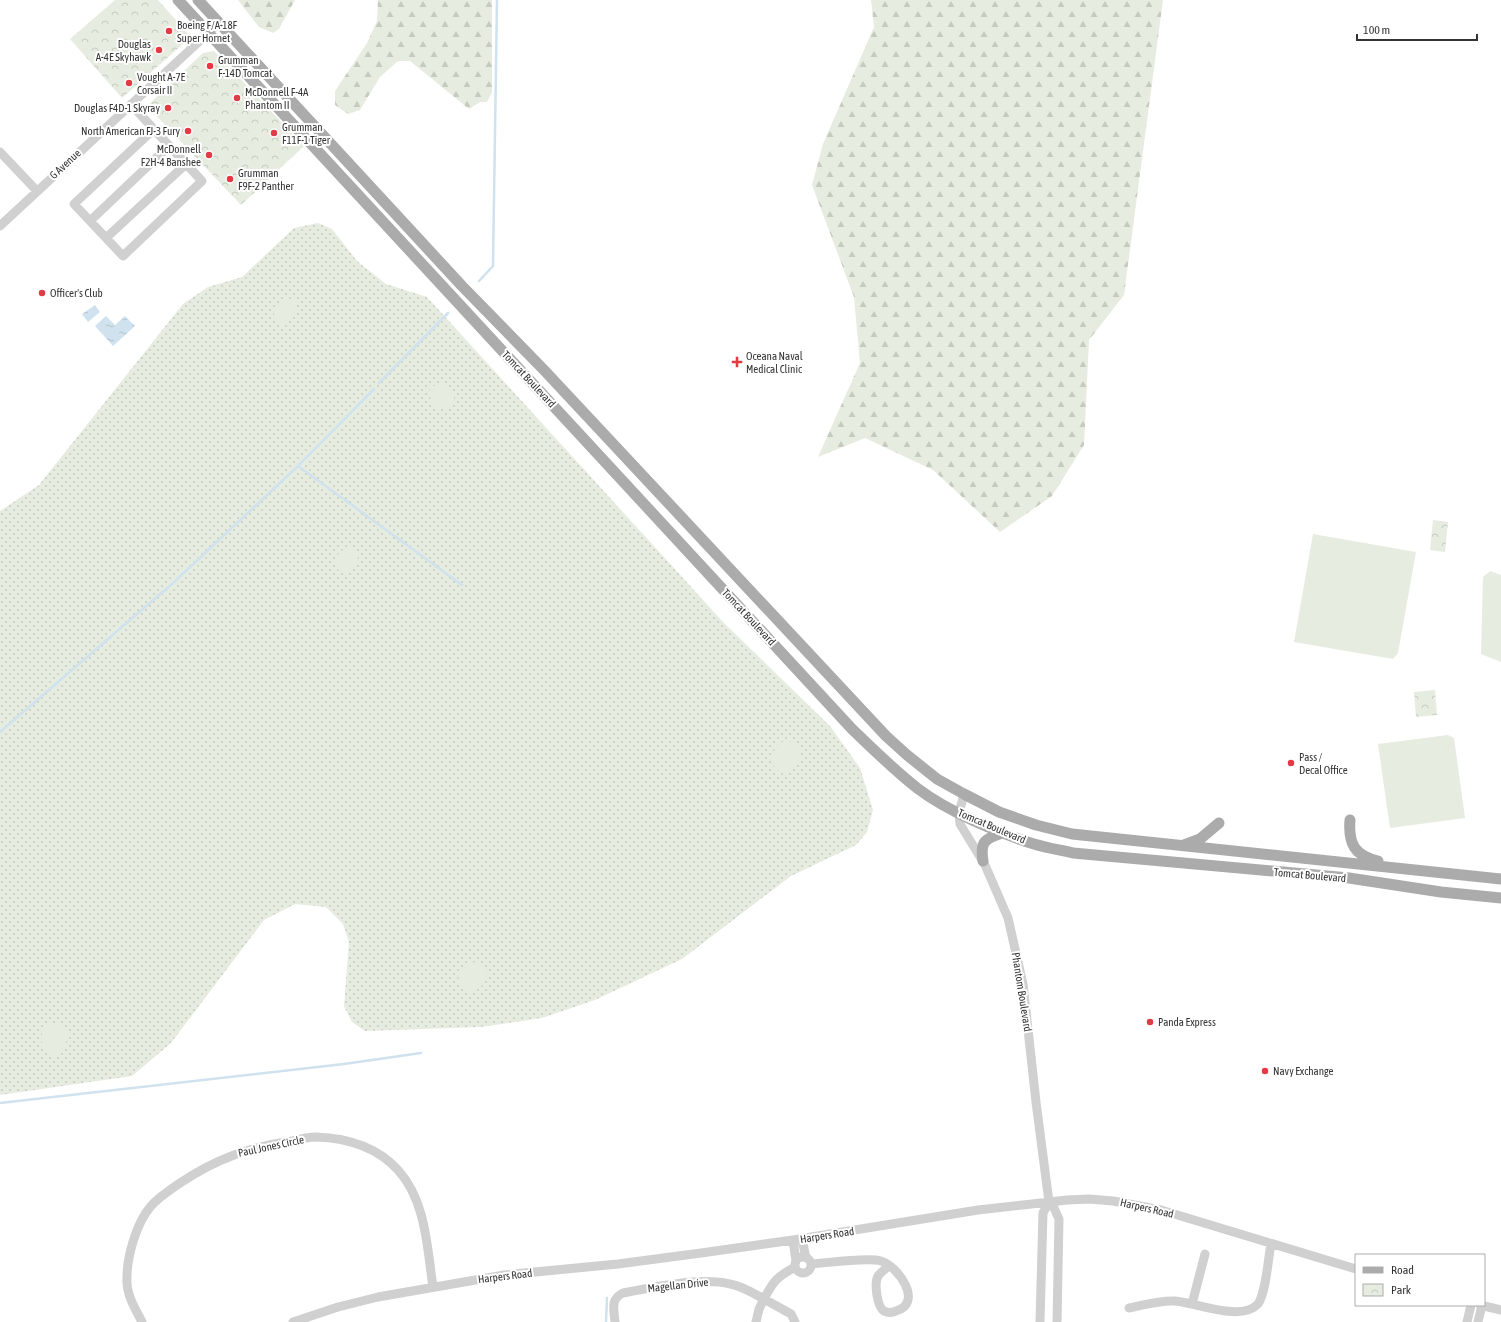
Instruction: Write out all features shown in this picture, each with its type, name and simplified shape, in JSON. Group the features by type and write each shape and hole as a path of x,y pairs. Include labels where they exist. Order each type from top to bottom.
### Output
{"main road":[{"name":"Tomcat Boulevard","path":"178,0 852,729 918,788 940,803 1002,833 1035,844 1073,853 1349,878 1441,892 1501,898"},
{"name":"Tomcat Boulevard","path":"198,0 458,282 549,375 886,736 937,779 999,812 1036,825 1065,832 1107,839 1501,879"},
{"path":"1350,820 1350,839 1356,851 1366,858 1413,870"},
{"path":"1180,846 1200,839 1219,823"},
{"path":"983,862 981,849 983,843 988,837 1002,833"}],"street":[{"name":"G Avenue","path":"0,226 219,22"},
{"path":"130,104 154,129 170,146 202,181 123,256 74,204 154,129"},
{"path":"90,221 170,146"},
{"path":"0,152 37,191"},
{"path":"106,238 186,164"},
{"path":"959,813 964,794"},
{"name":"Phantom Boulevard","path":"959,813 960,824 983,862 997,890 1008,918 1023,984 1048,1202 1043,1214 1040,1322"},
{"name":"Paul Jones Circle","path":"142,1322 134,1307 127,1284 134,1238 143,1218 151,1206 165,1193 201,1169 234,1154 273,1144 314,1137 336,1139 358,1144 376,1152 399,1171 409,1186 421,1210 433,1287"},
{"name":"Harpers Road","path":"293,1322 338,1307 378,1297 504,1275 618,1264 802,1239 978,1210 1089,1199 1113,1200 1161,1210 1355,1269"},
{"name":"Phantom Boulevard","path":"1048,1202 1054,1208 1059,1219 1057,1322"},
{"path":"793,1240 796,1264 800,1273 806,1273 810,1269 802,1239"},
{"path":"1129,1308 1174,1301 1192,1304 1232,1315 1241,1315 1249,1312 1259,1303 1262,1297 1271,1244"},
{"path":"1192,1304 1205,1254"},
{"path":"756,1322 759,1309 773,1282 796,1264 800,1258 808,1261 874,1260 889,1266 899,1275 906,1286 909,1298 903,1308 894,1312 885,1311 881,1308 877,1291 877,1277 889,1266"},
{"name":"Magellan Drive","path":"615,1322 613,1304 618,1295 623,1292 663,1286 720,1282 740,1287 764,1299 791,1314 795,1322"},
{"path":"1467,1322 1471,1306"},
{"path":"1478,1322 1481,1306"},
{"path":"1485,1306 1501,1310"}],"green space":[{"path":"115,0 158,0 191,37 122,98 70,39"},
{"path":"238,0 295,0 279,29 273,33 259,27"},
{"path":"378,0 492,0 492,92 487,102 480,102 469,109 410,61 398,61 380,77 360,110 348,114 335,105 335,91 367,43 377,21"},
{"path":"871,0 1163,0 1124,295 1089,340 1084,445 1052,496 1000,532 933,470 865,438 818,457 860,363 854,297 812,185 823,144 874,27"},
{"path":"214,51 304,146 241,205 147,106 203,53"},
{"path":"318,223 332,229 357,261 386,284 427,297 723,622 830,726 860,768 873,810 867,832 856,845 791,876 682,959 595,1000 542,1018 481,1027 365,1031 352,1022 344,1006 349,942 343,924 326,907 295,904 264,920 171,1043 132,1076 0,1095 0,511 39,485 183,304 208,287 242,277 294,228"},
{"path":"286,299 292,299 295,302 297,306 296,310 291,319 280,323 275,320 274,314 279,304"},
{"path":"440,384 447,388 454,396 454,404 448,410 444,410 436,406 431,399 431,387"},
{"path":"1433,520 1448,522 1445,552 1430,550"},
{"path":"1313,534 1416,552 1398,653 1393,659 1294,642"},
{"path":"349,547 353,548 357,552 358,562 348,572 342,572 337,569 335,562 336,558 342,550"},
{"path":"1490,571 1501,575 1501,662 1481,654 1483,577"},
{"path":"1435,690 1437,715 1416,717 1414,692"},
{"path":"1448,735 1454,738 1465,818 1390,828 1378,744"},
{"path":"787,740 796,746 801,755 796,766 786,773 775,768 772,763 772,758 776,747"},
{"path":"478,962 484,966 487,971 486,980 478,989 474,991 465,991 459,982 460,972 467,965"},
{"path":"58,1023 65,1027 68,1035 63,1052 56,1055 50,1054 45,1050 42,1044 42,1036 44,1030 49,1025"}],"water":[{"path":"95,305 100,312 88,322 82,314"},
{"path":"106,316 115,325 125,316 135,326 113,346 95,326"}],"waterway":[{"path":"479,281 493,266 497,0"},
{"path":"379,383 448,313"},
{"path":"0,732 173,583 298,466 374,389"},
{"path":"298,466 462,585"},
{"path":"0,1103 344,1064 421,1053"},
{"path":"606,1322 607,1298"}],"place":[{"name":"Boeing F/A-18F Super Hornet","path":"169,31"},
{"name":"Douglas A-4E Skyhawk","path":"159,50"},
{"name":"Grumman F-14D Tomcat","path":"210,66"},
{"name":"Vought A-7E Corsair II","path":"129,83"},
{"name":"McDonnell F-4A Phantom II","path":"237,98"},
{"name":"Douglas F4D-1 Skyray","path":"168,108"},
{"name":"North American FJ-3 Fury","path":"188,131"},
{"name":"Grumman F11F-1 Tiger","path":"274,133"},
{"name":"McDonnell F2H-4 Banshee","path":"209,155"},
{"name":"Grumman F9F-2 Panther","path":"230,179"},
{"name":"Officer's Club","path":"42,293"},
{"name":"Oceana Naval Medical Clinic","path":"737,362"},
{"name":"Pass / Decal Office","path":"1291,763"},
{"name":"Panda Express","path":"1150,1022"},
{"name":"Navy Exchange","path":"1265,1071"}]}
